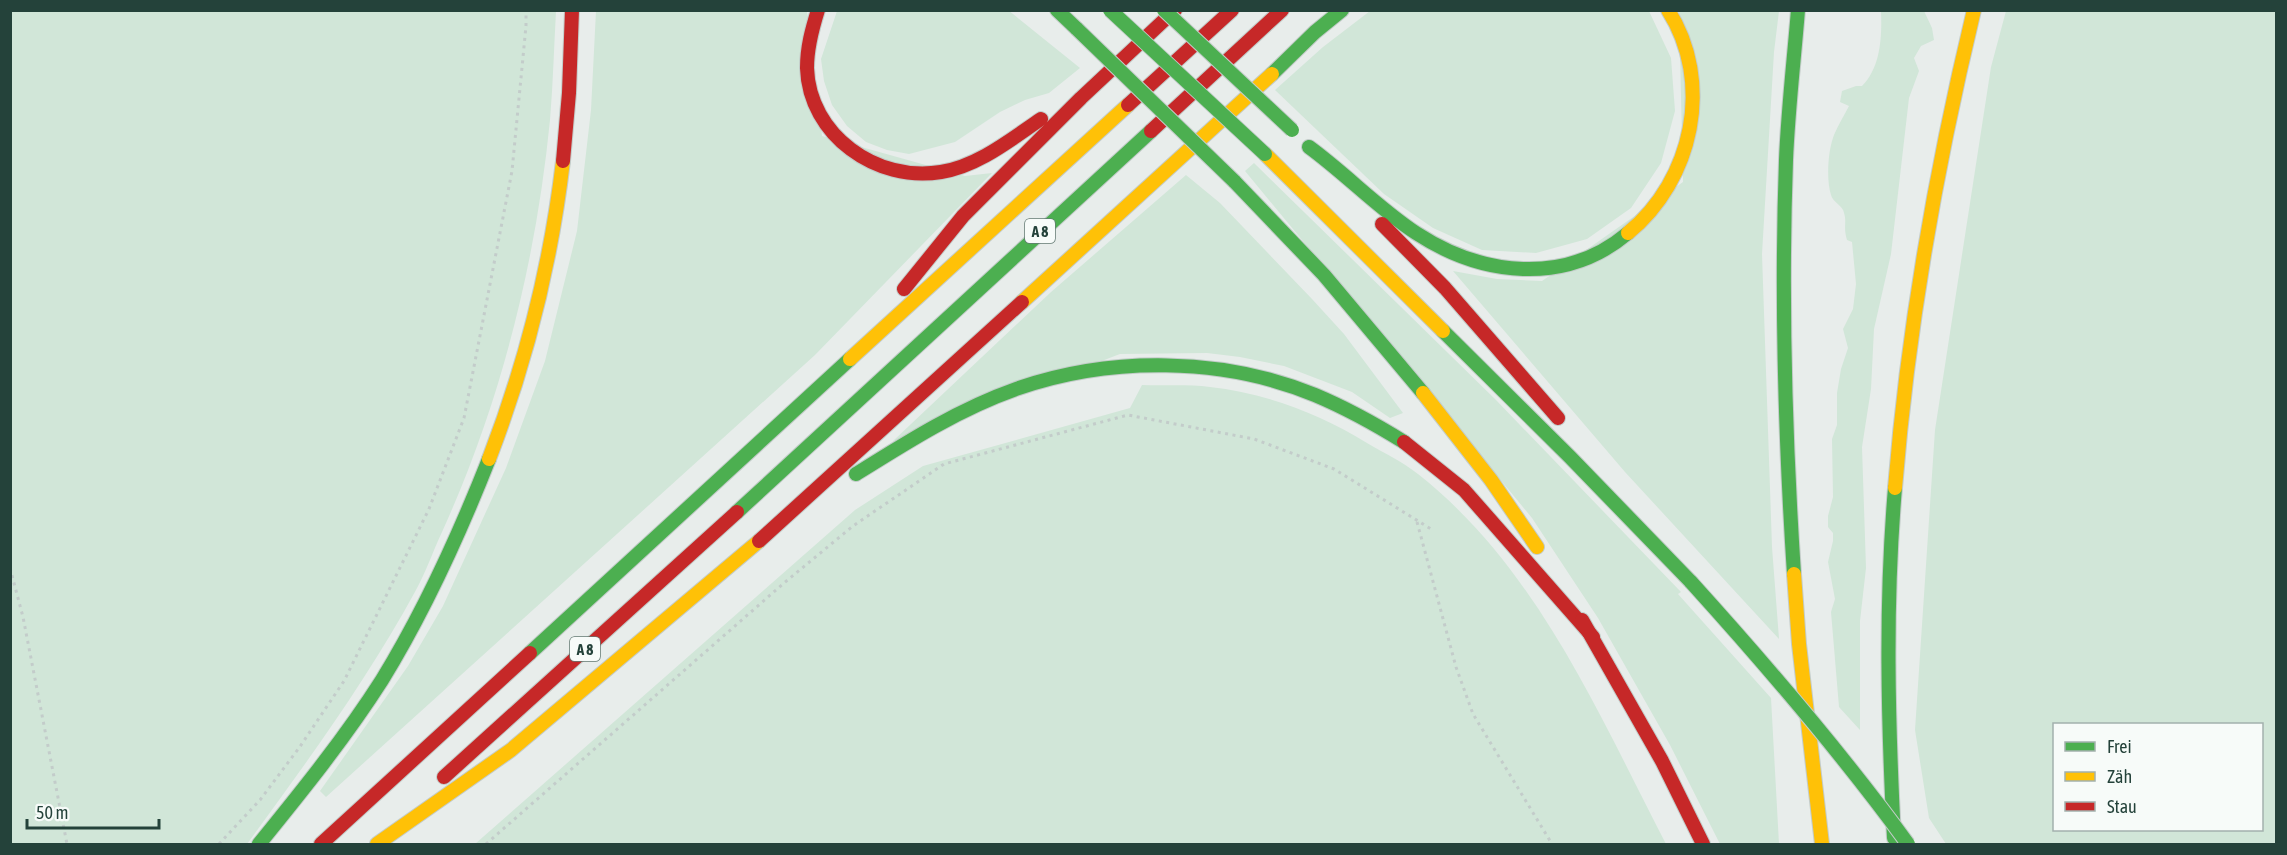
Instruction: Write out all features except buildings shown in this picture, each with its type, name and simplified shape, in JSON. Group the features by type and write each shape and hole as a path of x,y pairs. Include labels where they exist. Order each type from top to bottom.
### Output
{"highway":[{"path":"259,844 328,759 395,658 429,596 482,478 529,340 555,227 569,113 573,10"},
{"path":"818,10 811,26 807,45 808,80 813,99 829,130 840,142 869,162 894,171 927,174 958,167 983,157 1045,116 1081,98"},
{"path":"1057,10 1282,228 1357,312 1457,434 1521,522 1593,637 1662,761 1703,844"},
{"path":"1110,10 1265,154 1570,457 1691,582 1804,708 1908,844"},
{"path":"1164,10 1292,130 1327,170 1445,288 1567,429"},
{"path":"848,360 963,216 1081,98 1175,10"},
{"name":"A 8","path":"321,844 1232,10"},
{"name":"A 8","path":"370,844 801,454 1282,10"},
{"path":"376,844 511,750 777,526 1342,10"},
{"path":"1309,147 1335,165 1410,228 1460,255 1501,267 1535,269 1569,265 1604,252 1640,226 1665,195 1682,164 1693,126 1694,90 1688,52 1668,10"},
{"path":"1798,10 1786,158 1783,332 1789,497 1799,644 1822,844"},
{"path":"1894,844 1888,686 1890,566 1899,436 1912,321 1933,194 1958,71 1974,10"},
{"path":"777,526 919,435 970,409 1011,392 1040,382 1099,369 1156,365 1206,367 1248,374 1301,389 1346,408 1402,439 1456,482 1593,637"},
{"path":"1604,473 1674,565"}],"path":[{"path":"219,844 261,800 344,681 429,509 464,418 512,171 526,10"},
{"path":"486,844 784,583 853,526 944,464 1128,415 1254,439 1335,469 1431,529"},
{"path":"1417,520 1456,667 1473,714 1552,844"},
{"path":"10,568 23,616 67,844"}],"green space":[{"path":"1008,10 1080,68 1049,93 1025,100 1000,112 955,142 909,154 887,150 866,142 847,126 832,105 824,81 821,59 837,11"},
{"path":"10,11 556,11 550,120 536,226 513,330 482,433 463,483 416,590 336,720 247,844 11,844"},
{"path":"596,11 807,11 822,136 965,176 992,173 815,355 326,797 320,791 408,666 443,606 506,468 545,361 577,231 591,110"},
{"path":"1370,11 1649,11 1671,58 1675,111 1661,163 1631,208 1587,239 1536,253 1482,250 1433,228 1384,194 1275,90 1323,47"},
{"path":"1679,11 1779,11 1774,52 1762,254 1772,547 1779,639 1625,472 1453,271 1497,279 1542,281 1683,182"},
{"path":"1881,11 1924,11 1932,28 1934,40 1921,46 1914,58 1919,71 1909,98 1891,254 1874,329 1871,389 1862,447 1866,568 1860,621 1860,730 1839,707 1831,612 1835,599 1828,562 1833,541 1833,533 1828,527 1828,516 1833,497 1832,439 1837,425 1837,393 1841,369 1848,348 1843,329 1853,309 1856,284 1852,242 1847,240 1843,210 1831,195 1828,165 1834,135 1849,106 1840,102 1842,91 1862,86 1877,61"},
{"path":"2006,11 2276,11 2276,844 1946,844 1929,818 1915,730 1935,430 1991,67"},
{"path":"1254,163 1496,400 1681,592 1678,594 1771,698 1779,844 1720,844 1670,745 1598,618 1532,518 1245,171"},
{"path":"1186,175 1220,203 1344,334 1403,413 1390,418 1352,392 1284,366 1207,353 1120,354 893,441 1051,292"},
{"path":"1142,385 1210,387 1251,394 1291,406 1349,433 1418,474 1460,512 1497,553 1531,598 1589,694 1666,844 475,844 855,510 923,466 1130,408"}],"traffic: fast":[{"path":"1057,10 1077,29"},
{"path":"1110,10 1265,154"},
{"path":"1164,10 1292,130"},
{"path":"1272,74 1315,32 1342,10"},
{"path":"1794,574 1786,419 1784,264 1787,141 1798,10"},
{"path":"1077,29 1234,181"},
{"path":"737,512 1151,131"},
{"path":"1309,147 1416,233 1441,248 1468,259 1495,266 1523,269 1551,268 1578,261 1604,250 1628,233"},
{"path":"1234,181 1324,275 1423,393"},
{"path":"1443,331 1691,582"},
{"path":"530,653 850,359"},
{"path":"856,474 934,427 995,397 1052,378 1128,366 1166,365 1205,368 1243,373 1280,382 1338,405 1404,442"},
{"path":"259,844 338,743 382,680 413,627 440,572 489,459"},
{"path":"1894,838 1889,663 1890,576 1895,488"},
{"path":"1691,582 1803,710 1908,844"}],"traffic: slow":[{"path":"1628,233 1650,211 1668,186 1681,158 1690,129 1693,98 1690,68 1682,38 1668,10"},
{"path":"1895,488 1907,367 1925,248 1947,129 1974,10"},
{"path":"1022,302 1272,74"},
{"path":"850,359 1128,105"},
{"path":"1265,154 1443,331"},
{"path":"489,459 526,349 552,237 563,161"},
{"path":"1423,393 1491,480 1537,547"},
{"path":"377,844 511,750 759,541"},
{"path":"1794,574 1799,644 1822,844"}],"traffic: jam":[{"path":"563,161 569,93 572,10"},
{"path":"818,10 808,53 807,68 811,92 820,114 833,133 871,162 893,170 917,173 955,169 981,158 1041,119"},
{"path":"904,289 963,216 1081,98 1175,10"},
{"path":"1128,105 1232,10"},
{"path":"1151,131 1282,10"},
{"path":"1382,224 1445,288 1558,418"},
{"path":"759,541 1022,302"},
{"path":"1404,442 1464,490 1593,637"},
{"path":"444,777 737,512"},
{"path":"1582,620 1662,761 1703,844"},
{"path":"321,844 530,653"}]}
